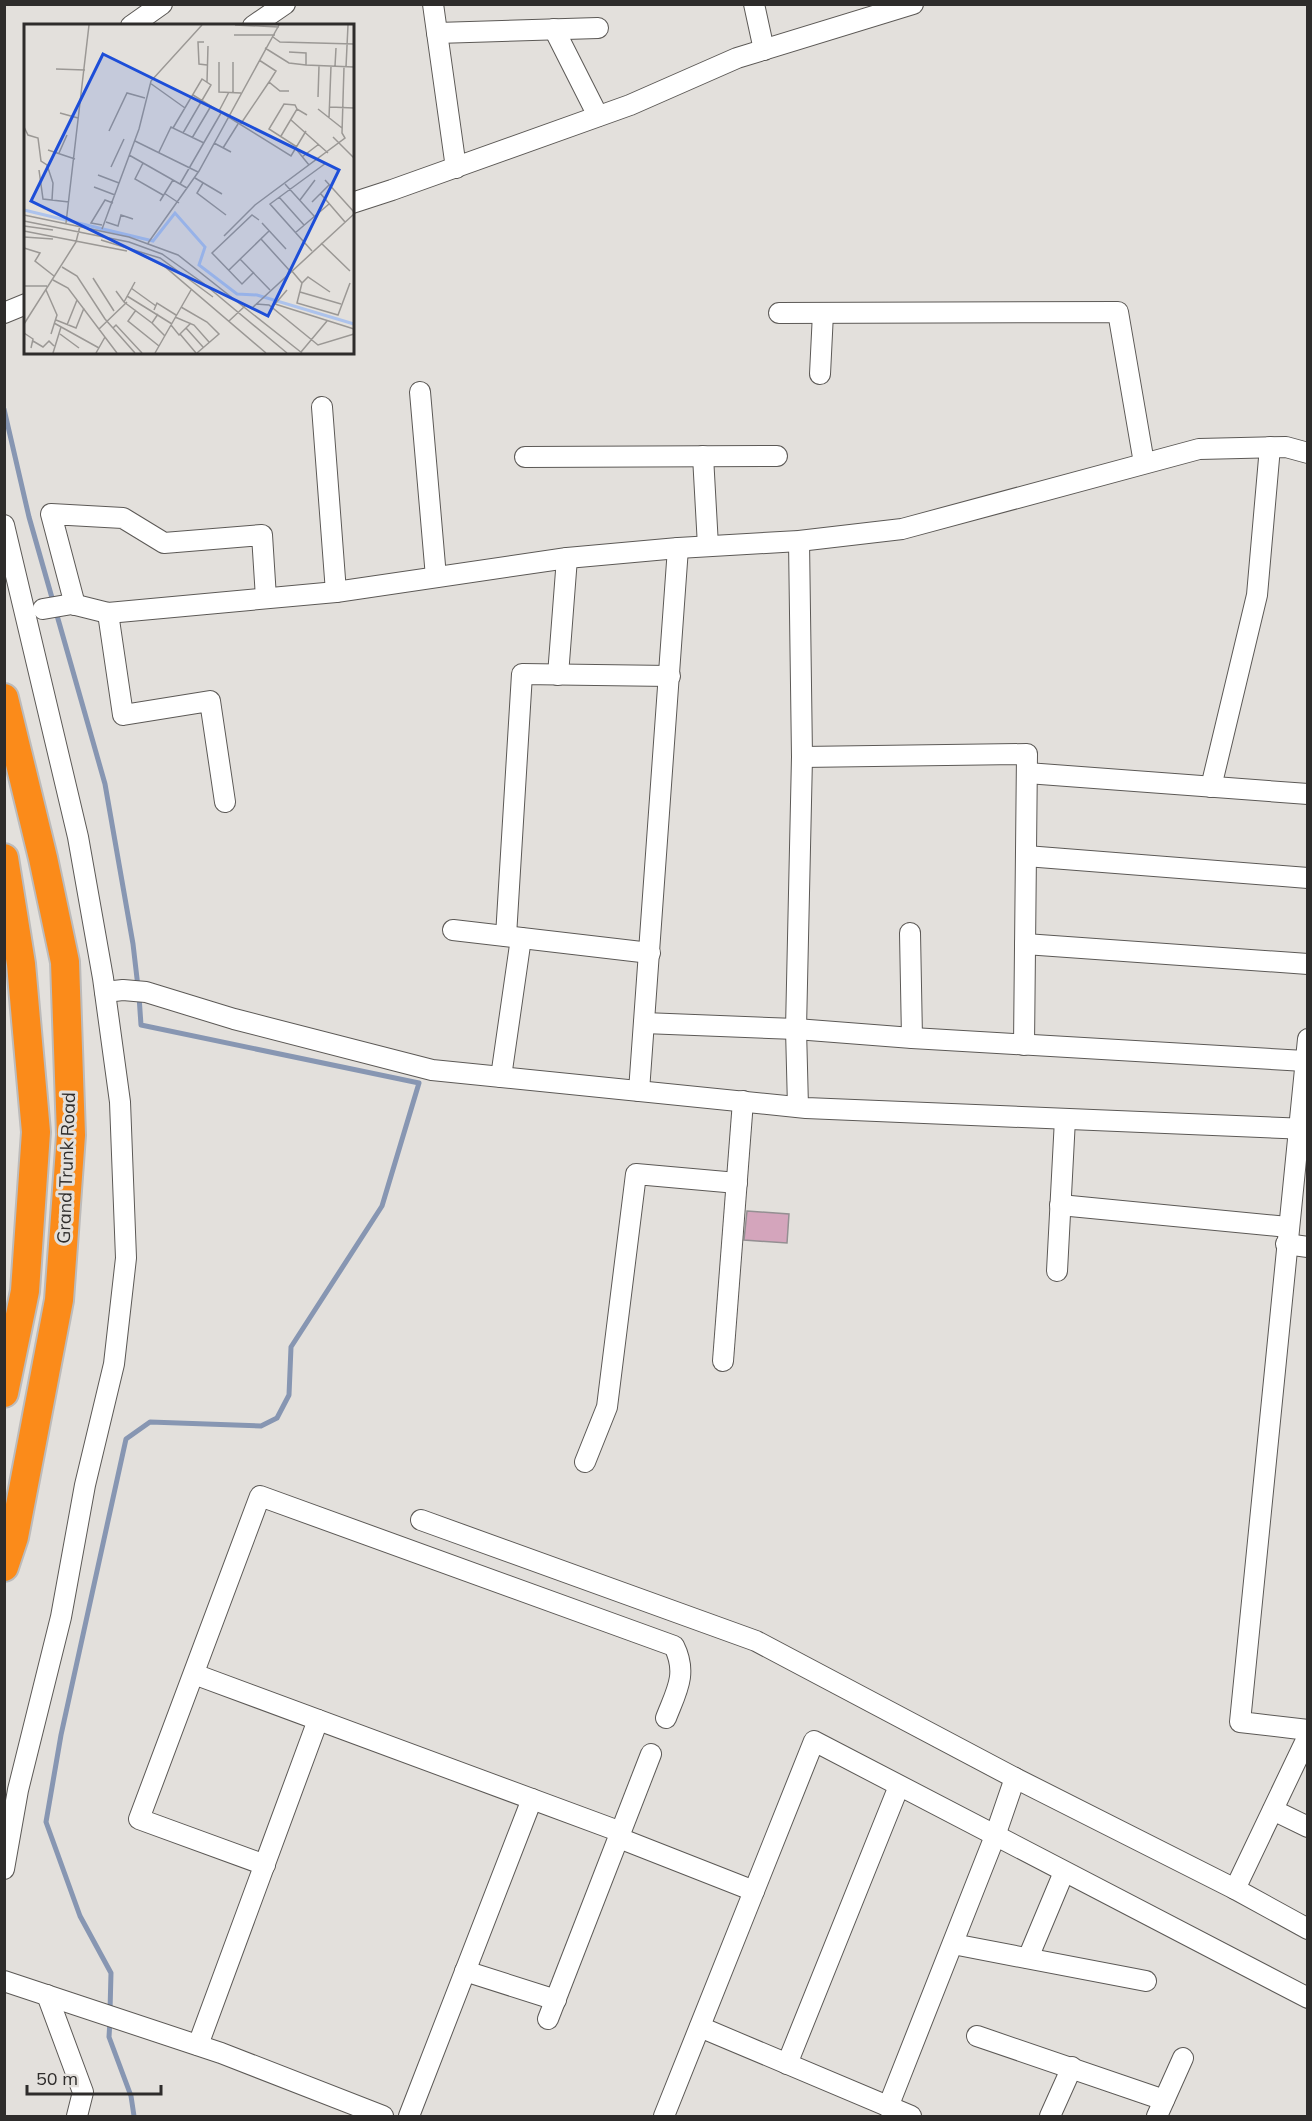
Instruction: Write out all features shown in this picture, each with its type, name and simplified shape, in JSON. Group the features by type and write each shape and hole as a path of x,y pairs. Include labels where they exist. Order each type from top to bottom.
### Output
{"highway":[{"name":"Grand Trunk Road","path":"4,698 43,858 65,962 71,1135 59,1300 14,1537 4,1567"},
{"name":"Grand Trunk Road","path":"4,858 21,964 36,1132 25,1291 4,1393"}],"street":[{"path":"133,24 162,4"},
{"path":"256,24 285,4"},
{"path":"433,4 456,168"},
{"path":"754,4 764,50"},
{"path":"354,201 456,168 630,105 737,58 913,4"},
{"path":"437,33 598,28"},
{"path":"554,29 598,116"},
{"path":"4,314 24,305"},
{"path":"779,313 1118,312 1144,464"},
{"path":"820,374 823,313"},
{"path":"420,392 436,577"},
{"path":"322,407 336,592"},
{"path":"1211,787 1257,595 1270,447"},
{"path":"43,609 74,605 108,614 336,592 567,558 678,548 799,541 902,529 1199,449 1286,447 1308,453"},
{"path":"703,456 708,546"},
{"path":"525,457 777,456"},
{"path":"74,605 51,514 123,518 164,543 262,535 266,598"},
{"path":"4,525 114,991 126,1258 114,1364 86,1485 61,1617 18,1790 4,1869"},
{"path":"798,1107 796,1029 802,757 799,541"},
{"path":"639,1091 678,548"},
{"path":"558,675 567,558"},
{"path":"108,614 123,715 210,702 225,802"},
{"path":"501,1077 513,937 522,674 670,676"},
{"path":"802,757 1027,754 1024,1045"},
{"path":"1027,773 1308,794"},
{"path":"1026,856 1308,878"},
{"path":"453,930 650,953"},
{"path":"910,933 912,1038"},
{"path":"1025,944 1308,964"},
{"path":"114,991 146,992 234,1019 432,1070 798,1107 1303,1129"},
{"path":"644,1023 796,1029 1024,1045 1307,1046 1303,1129 1287,1236 1240,1722 1308,1730"},
{"path":"723,1361 743,1101"},
{"path":"1057,1271 1065,1119"},
{"path":"585,1462 608,1407 636,1174 737,1184"},
{"path":"1060,1205 1287,1236 1308,1247"},
{"path":"265,1865 140,1819 260,1496 674,1646 680,1658 681,1678 666,1719"},
{"path":"421,1520 756,1641 1308,1929"},
{"path":"194,1674 532,1799 754,1891"},
{"path":"198,2045 318,1720"},
{"path":"1235,1889 1308,1736"},
{"path":"664,2116 814,1741 1308,1998"},
{"path":"548,2019 651,1754"},
{"path":"888,2107 995,1836 1015,1778"},
{"path":"787,2064 899,1786"},
{"path":"409,2116 532,1799"},
{"path":"1272,1810 1308,1827"},
{"path":"1028,1958 1064,1872"},
{"path":"953,1944 1146,1981"},
{"path":"465,1971 555,2000"},
{"path":"4,1981 198,2045 383,2116"},
{"path":"47,1995 83,2092 77,2116"},
{"path":"700,2027 911,2116"},
{"path":"977,2036 1072,2067 1161,2108 1184,2058"},
{"path":"1050,2116 1072,2067"}],"building":[{"path":"747,1211 789,1214 787,1243 744,1240"}],"waterway":[{"path":"4,409 29,517 105,784 133,944 138,987"},
{"path":"110,2011 111,1973 80,1916 46,1822 61,1735 126,1439 150,1422 261,1426 277,1418 289,1395 291,1347 382,1206 419,1083 141,1025 139,996"},
{"path":"110,2020 109,2037 131,2096 134,2116"}]}
